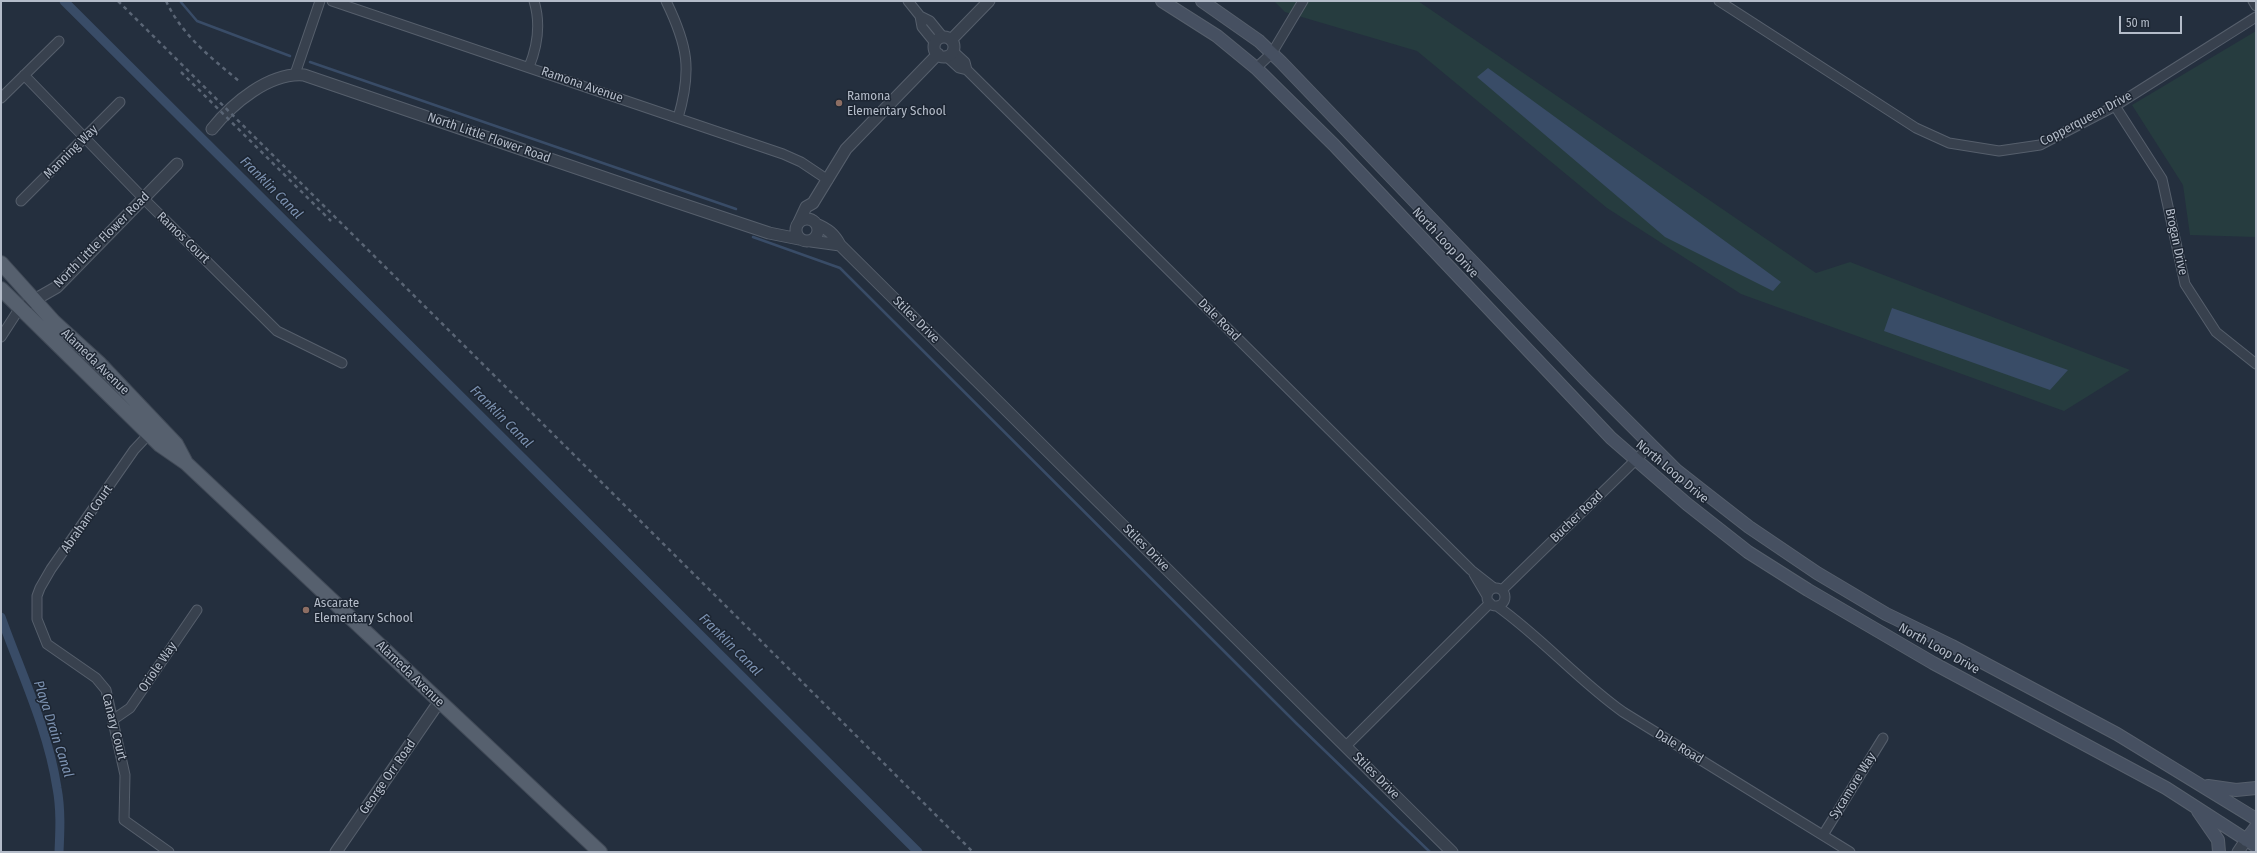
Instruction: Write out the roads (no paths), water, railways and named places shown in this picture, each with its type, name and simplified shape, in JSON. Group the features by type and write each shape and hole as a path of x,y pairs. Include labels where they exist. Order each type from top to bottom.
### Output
{"main road":[{"name":"North Loop Drive","path":"1162,1 1216,36 1256,68 1334,145 1589,416 1635,460 1687,504 1748,552 1855,618 2166,788 2251,843"},
{"name":"North Loop Drive","path":"1202,1 1259,40 1460,250 1676,470 1749,527 1817,574 1864,601 2117,734 2256,819"},
{"path":"1446,264 1460,250"},
{"name":"Alameda Avenue","path":"1,263 36,300 54,322 100,364 176,444 186,463"},
{"name":"Alameda Avenue","path":"1,289 21,306 160,445 186,463 600,852"},
{"path":"1855,618 1864,601"},
{"path":"2201,784 2236,790 2256,788"},
{"path":"2192,804 2218,840 2219,852"},
{"path":"2251,843 2256,827"}],"street":[{"path":"212,129 233,108 253,92 268,83 295,74 320,1"},
{"name":"Ramona Avenue","path":"332,1 783,154 801,162 828,180"},
{"path":"529,67 537,40 538,25 534,1"},
{"path":"666,1 684,47 687,64 687,80 678,118"},
{"name":"Dale Road","path":"908,1 920,16 930,21 959,68 966,70 1471,570 1501,592 1521,622"},
{"path":"840,245 805,240 796,231 806,207 813,203 846,149 989,1"},
{"path":"1256,68 1272,53 1303,1"},
{"name":"Copperqueen Drive","path":"1719,1 1916,128 1949,143 1999,151 2040,145 2115,106 2256,18"},
{"path":"2253,1 2256,6"},
{"path":"1,98 59,41"},
{"name":"North Little Flower Road","path":"295,74 327,82 667,199 769,232 805,240"},
{"name":"Ramos Court","path":"24,75 144,199 277,331 342,363"},
{"name":"Manning Way","path":"21,201 120,102"},
{"name":"Brogan Drive","path":"2115,106 2162,178 2185,284 2216,332 2256,364"},
{"name":"North Little Flower Road","path":"21,306 36,300 57,287 177,164"},
{"path":"805,240 818,233 815,223 813,203"},
{"path":"779,234 806,219 815,223"},
{"name":"Stiles Drive","path":"815,223 829,230 835,236 840,245 1452,852"},
{"path":"1,337 21,306"},
{"name":"Abraham Court","path":"36,609 40,588 52,569 134,450 149,434"},
{"name":"Bucher Road","path":"1501,592 1651,445"},
{"name":"Dale Road","path":"1471,570 1491,602 1521,622 1568,668 1607,700 1657,734 1850,852"},
{"path":"1489,591 1501,592 1502,604 1491,602 1489,591"},
{"path":"1346,746 1491,602"},
{"name":"Canary Court","path":"36,609 37,619 47,644 101,684 106,690 114,720 125,775 124,820 169,852"},
{"name":"Oriole Way","path":"114,720 130,708 197,610"},
{"name":"George Orr Road","path":"336,852 439,702"},
{"name":"Sycamore Way","path":"1823,835 1883,738"},
{"path":"2238,852 2251,843"}],"water":[{"path":"1488,68 1781,282 1773,291 1665,237 1477,77"},
{"path":"1892,308 2068,370 2050,390 1884,331"}],"waterway":[{"name":"Franklin Canal","path":"64,1 918,852"},
{"path":"180,1 197,21 290,56"},
{"path":"310,62 736,209"},
{"path":"753,237 840,268 1296,723 1430,852"},
{"name":"Playa Drain Canal","path":"1,617 41,723 53,766 59,804 59,852"}],"railway":[{"path":"118,1 973,852"},
{"path":"166,1 188,35 207,54 239,81"},
{"path":"181,72 331,221"}],"place":[{"name":"Ramona Elementary School","path":"839,103"},
{"name":"Ascarate Elementary School","path":"306,610"}]}
